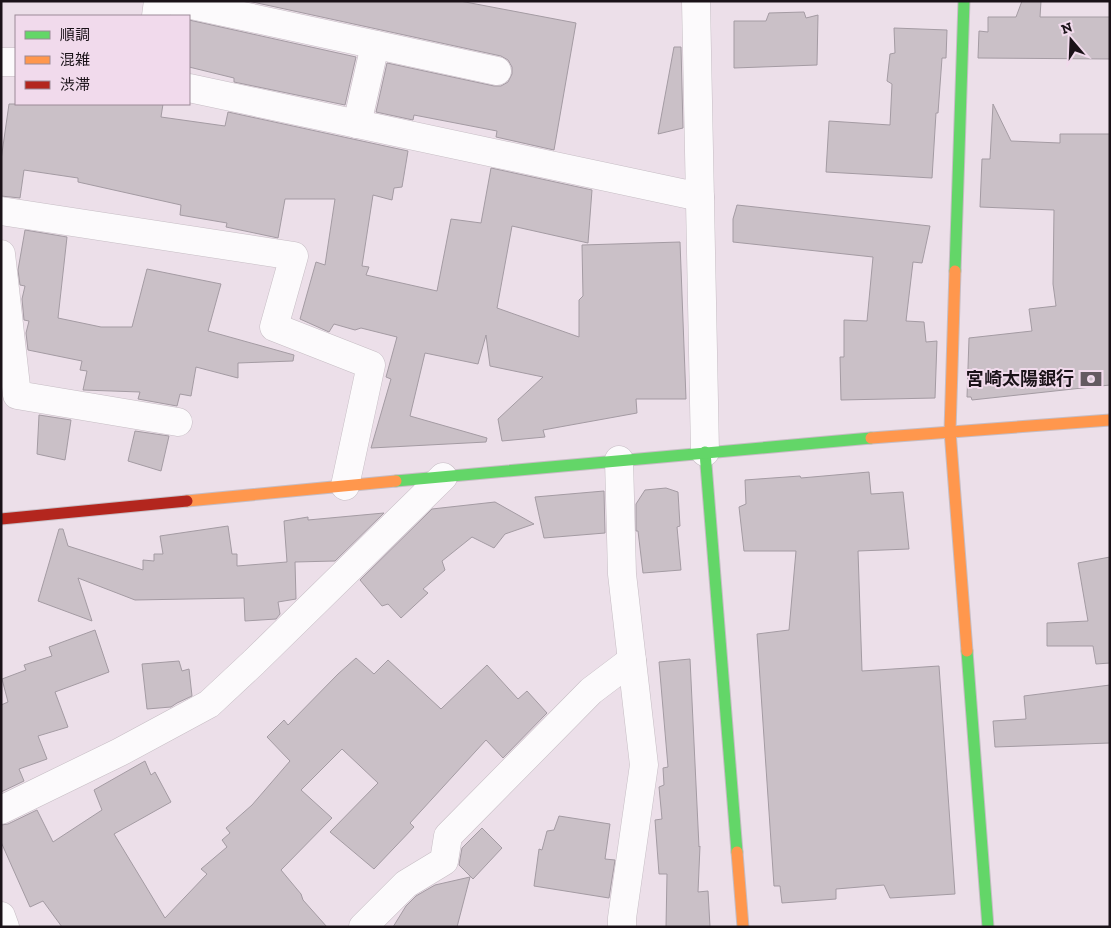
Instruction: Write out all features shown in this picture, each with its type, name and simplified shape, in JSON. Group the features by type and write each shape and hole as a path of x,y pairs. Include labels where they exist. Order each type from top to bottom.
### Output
{"street":[{"path":"156,15 158,1"},
{"path":"172,1 497,71"},
{"path":"696,1 704,452 743,927"},
{"path":"964,1 950,431 988,927"},
{"path":"357,124 375,45"},
{"path":"1,62 15,62"},
{"path":"190,88 700,197"},
{"path":"1,211 294,256 274,327 371,365 345,486"},
{"path":"1,254 17,395 178,422"},
{"path":"1,519 704,452 950,431 1110,420"},
{"path":"619,460 622,574 644,765 622,927"},
{"path":"1,810 120,752 209,704 444,477"},
{"path":"364,927 406,884 444,861 448,836 591,691 632,660"},
{"path":"1,916 5,927"}],"building":[{"path":"248,1 460,1 576,23 554,150 496,137 497,131 414,115 413,120 376,112 387,63 501,86 508,82 512,74 512,67 508,60 501,56"},
{"path":"1022,1 1041,1 1040,17 1110,17 1110,59 978,58 979,31 988,32 988,17 1016,17"},
{"path":"804,12 806,18 818,15 817,65 734,68 734,21 766,21 769,13"},
{"path":"190,20 356,57 345,105 234,82 234,78 190,67"},
{"path":"894,28 947,30 946,58 942,58 938,113 936,113 932,178 826,172 829,121 890,125 892,84 887,81 890,54 895,53"},
{"path":"674,47 681,47 683,128 658,134"},
{"path":"9,104 163,105 161,117 225,126 228,112 408,151 402,187 394,188 392,200 373,195 362,266 369,267 366,275 437,291 451,219 481,223 491,168 592,190 588,243 512,226 497,308 579,337 579,300 583,296 582,245 680,242 686,399 636,399 637,413 543,430 545,437 502,441 498,419 543,377 490,366 486,335 478,364 425,353 410,416 487,438 486,442 371,448 391,379 386,377 397,337 361,328 355,330 334,324 329,332 300,319 316,262 325,265 335,199 285,199 278,238 226,227 227,223 180,215 181,205 78,182 78,178 24,170 20,198 1,196 1,160"},
{"path":"993,104 1011,141 1060,143 1060,134 1110,134 1110,385 972,400 971,397 967,397 969,338 1032,331 1029,309 1056,306 1053,284 1054,210 980,207 982,159 990,159"},
{"path":"737,205 930,226 922,263 913,262 906,321 924,322 926,342 937,341 935,398 841,400 840,357 844,357 844,320 867,321 873,257 733,242 733,219"},
{"path":"25,230 67,237 58,318 101,327 132,327 147,269 221,284 208,331 294,355 293,361 238,363 238,378 196,367 191,396 180,394 177,406 138,399 140,392 83,390 87,371 80,370 82,361 28,350 26,333 29,321 24,320 22,299 25,286 20,285 18,270"},
{"path":"39,415 71,420 65,460 37,454"},
{"path":"135,431 169,436 161,471 128,461"},
{"path":"869,472 871,494 903,492 909,549 858,551 862,671 939,666 955,894 890,898 884,885 836,889 836,899 782,903 780,886 774,886 757,634 789,630 796,551 744,551 739,507 746,504 745,480 800,476 801,478"},
{"path":"666,488 678,492 680,526 677,527 681,570 643,573 638,531 636,531 636,504 645,490"},
{"path":"604,491 605,533 544,538 535,497"},
{"path":"495,502 534,524 505,534 494,548 472,537 442,561 445,570 423,589 428,593 401,618 388,604 382,606 360,580 432,509"},
{"path":"384,513 335,561 295,562 296,599 278,602 280,614 276,619 245,621 244,598 135,600 78,578 92,621 38,601 59,529 63,529 68,546 143,570 143,560 154,561 154,554 163,554 160,536 228,526 232,554 237,554 237,566 287,562 284,521 308,517 308,520"},
{"path":"1110,557 1110,663 1096,664 1093,646 1047,646 1047,623 1088,621 1078,563"},
{"path":"95,630 109,672 55,692 68,727 38,736 47,759 19,769 24,781 1,792 1,705 8,702 2,679 26,670 24,665 52,656 49,647"},
{"path":"356,658 374,674 388,660 441,709 487,665 518,699 527,691 547,713 503,758 486,740 410,823 414,827 374,869 330,832 378,783 342,749 301,790 332,818 281,870 301,894 303,900 327,927 62,927 43,901 30,907 1,842 1,825 8,824 37,810 53,842 102,810 94,790 145,761 151,775 155,772 171,802 114,834 165,918 207,874 201,869 227,847 222,840 230,833 226,828 252,805 290,761 267,737 284,720 288,725"},
{"path":"690,659 700,846 698,892 708,891 710,927 666,927 667,874 659,874 655,820 662,819 659,787 664,785 663,768 668,767 659,662"},
{"path":"179,661 182,671 189,669 192,696 171,707 147,709 142,664"},
{"path":"1110,685 1110,743 995,747 993,721 1026,719 1024,696"},
{"path":"559,816 610,824 605,859 615,860 609,898 534,886 539,849 542,850 547,831 554,830"},
{"path":"482,828 502,848 473,879 459,865 462,848"},
{"path":"470,877 457,927 393,927 406,906 416,896 435,885"}],"traffic: fast":[{"path":"955,271 964,1"},
{"path":"396,481 871,438"},
{"path":"705,452 737,852"},
{"path":"967,651 988,927"}],"traffic: slow":[{"path":"955,271 950,431 967,651"},
{"path":"871,438 1110,420"},
{"path":"187,501 396,481"},
{"path":"737,852 743,927"}],"traffic: jam":[{"path":"1,519 187,501"}],"place":[{"name":"宮崎太陽銀行","path":"1091,379"}]}
